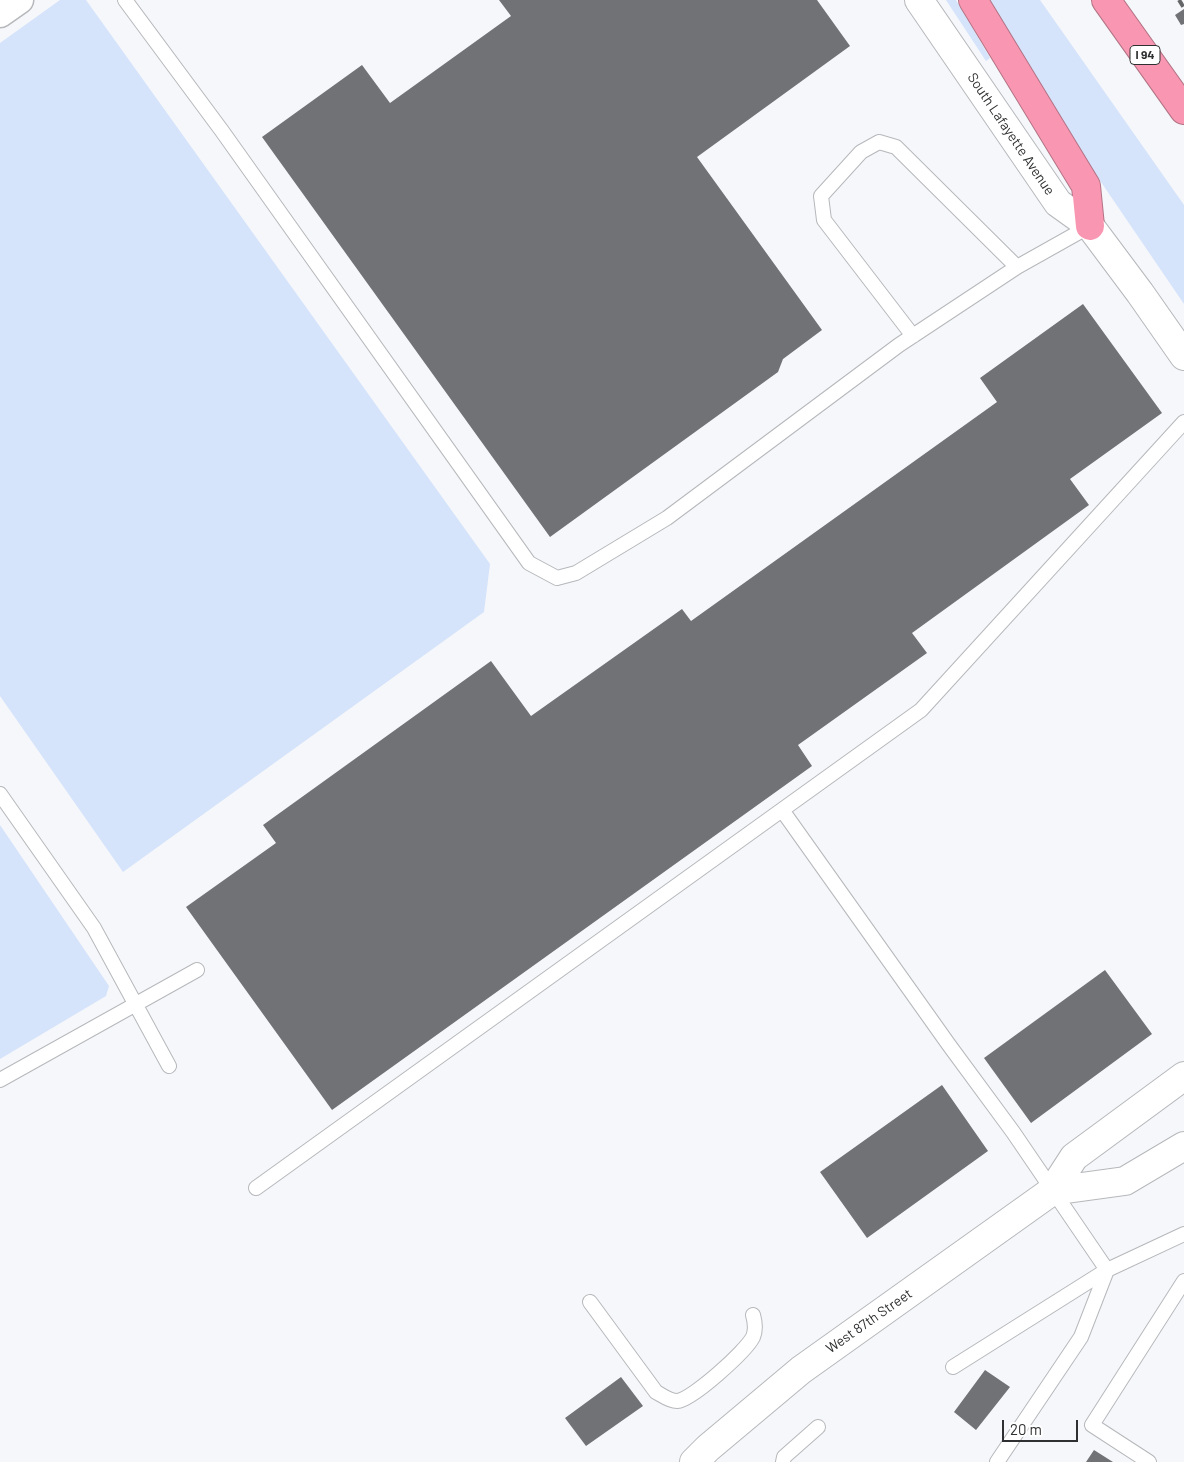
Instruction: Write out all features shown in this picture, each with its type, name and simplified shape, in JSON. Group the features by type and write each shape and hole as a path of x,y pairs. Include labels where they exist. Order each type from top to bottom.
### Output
{"highway":[{"path":"973,0 1086,186 1090,226"},
{"name":"I 94","path":"1106,0 1184,110"}],"main road":[{"name":"South Lafayette Avenue","path":"919,0 1058,203 1090,226 1184,356"},
{"name":"West 87th Street","path":"694,1462 801,1370 1052,1191 1074,1157 1184,1076"},
{"name":"West 87th Street","path":"1052,1191 1125,1182 1184,1146"}],"street":[{"path":"0,14 20,0"}],"lane":[{"path":"125,0 228,139 529,564 557,578 576,573 667,518 899,345 1017,267 1090,226"},
{"path":"913,336 824,220 821,196 861,152 879,142 896,147 1017,267"},
{"path":"256,1188 921,710 1184,422"},
{"path":"0,794 94,928 169,1066"},
{"path":"782,810 1013,1132 1107,1270"},
{"path":"0,1080 197,970"},
{"path":"953,1367 1107,1270 1184,1234"},
{"path":"997,1462 1081,1337 1107,1270"},
{"path":"1149,1462 1092,1425 1184,1281"},
{"path":"590,1302 656,1392 668,1399 677,1401 690,1396 702,1387 743,1350 753,1337 755,1326 753,1314"},
{"path":"782,1462 784,1457 818,1427"}],"shaded area":[{"path":"60,0 86,0 490,564 484,612 123,872 0,696 0,43"},
{"path":"946,0 956,0 990,58 986,61"},
{"path":"990,0 1040,0 1184,205 1184,304 1088,163"},
{"path":"0,825 109,986 106,996 0,1059"}],"building":[{"path":"499,0 817,0 850,46 697,157 822,330 783,359 778,372 550,537 262,137 362,65 390,103 511,16"},
{"path":"1184,9 1184,24 1181,25 1175,15"},
{"path":"1083,304 1162,413 1070,479 1089,505 912,633 927,653 798,745 812,766 332,1110 186,907 276,843 263,825 491,661 531,716 682,609 691,621 997,402 980,378"},
{"path":"1105,970 1152,1034 1031,1123 984,1058"},
{"path":"942,1085 988,1151 867,1238 820,1172"},
{"path":"985,1370 1010,1387 976,1430 954,1412"},
{"path":"621,1377 643,1406 586,1446 565,1418"},
{"path":"1094,1450 1113,1462 1086,1462"}],"railway":[{"path":"1179,0 1184,8"}]}
